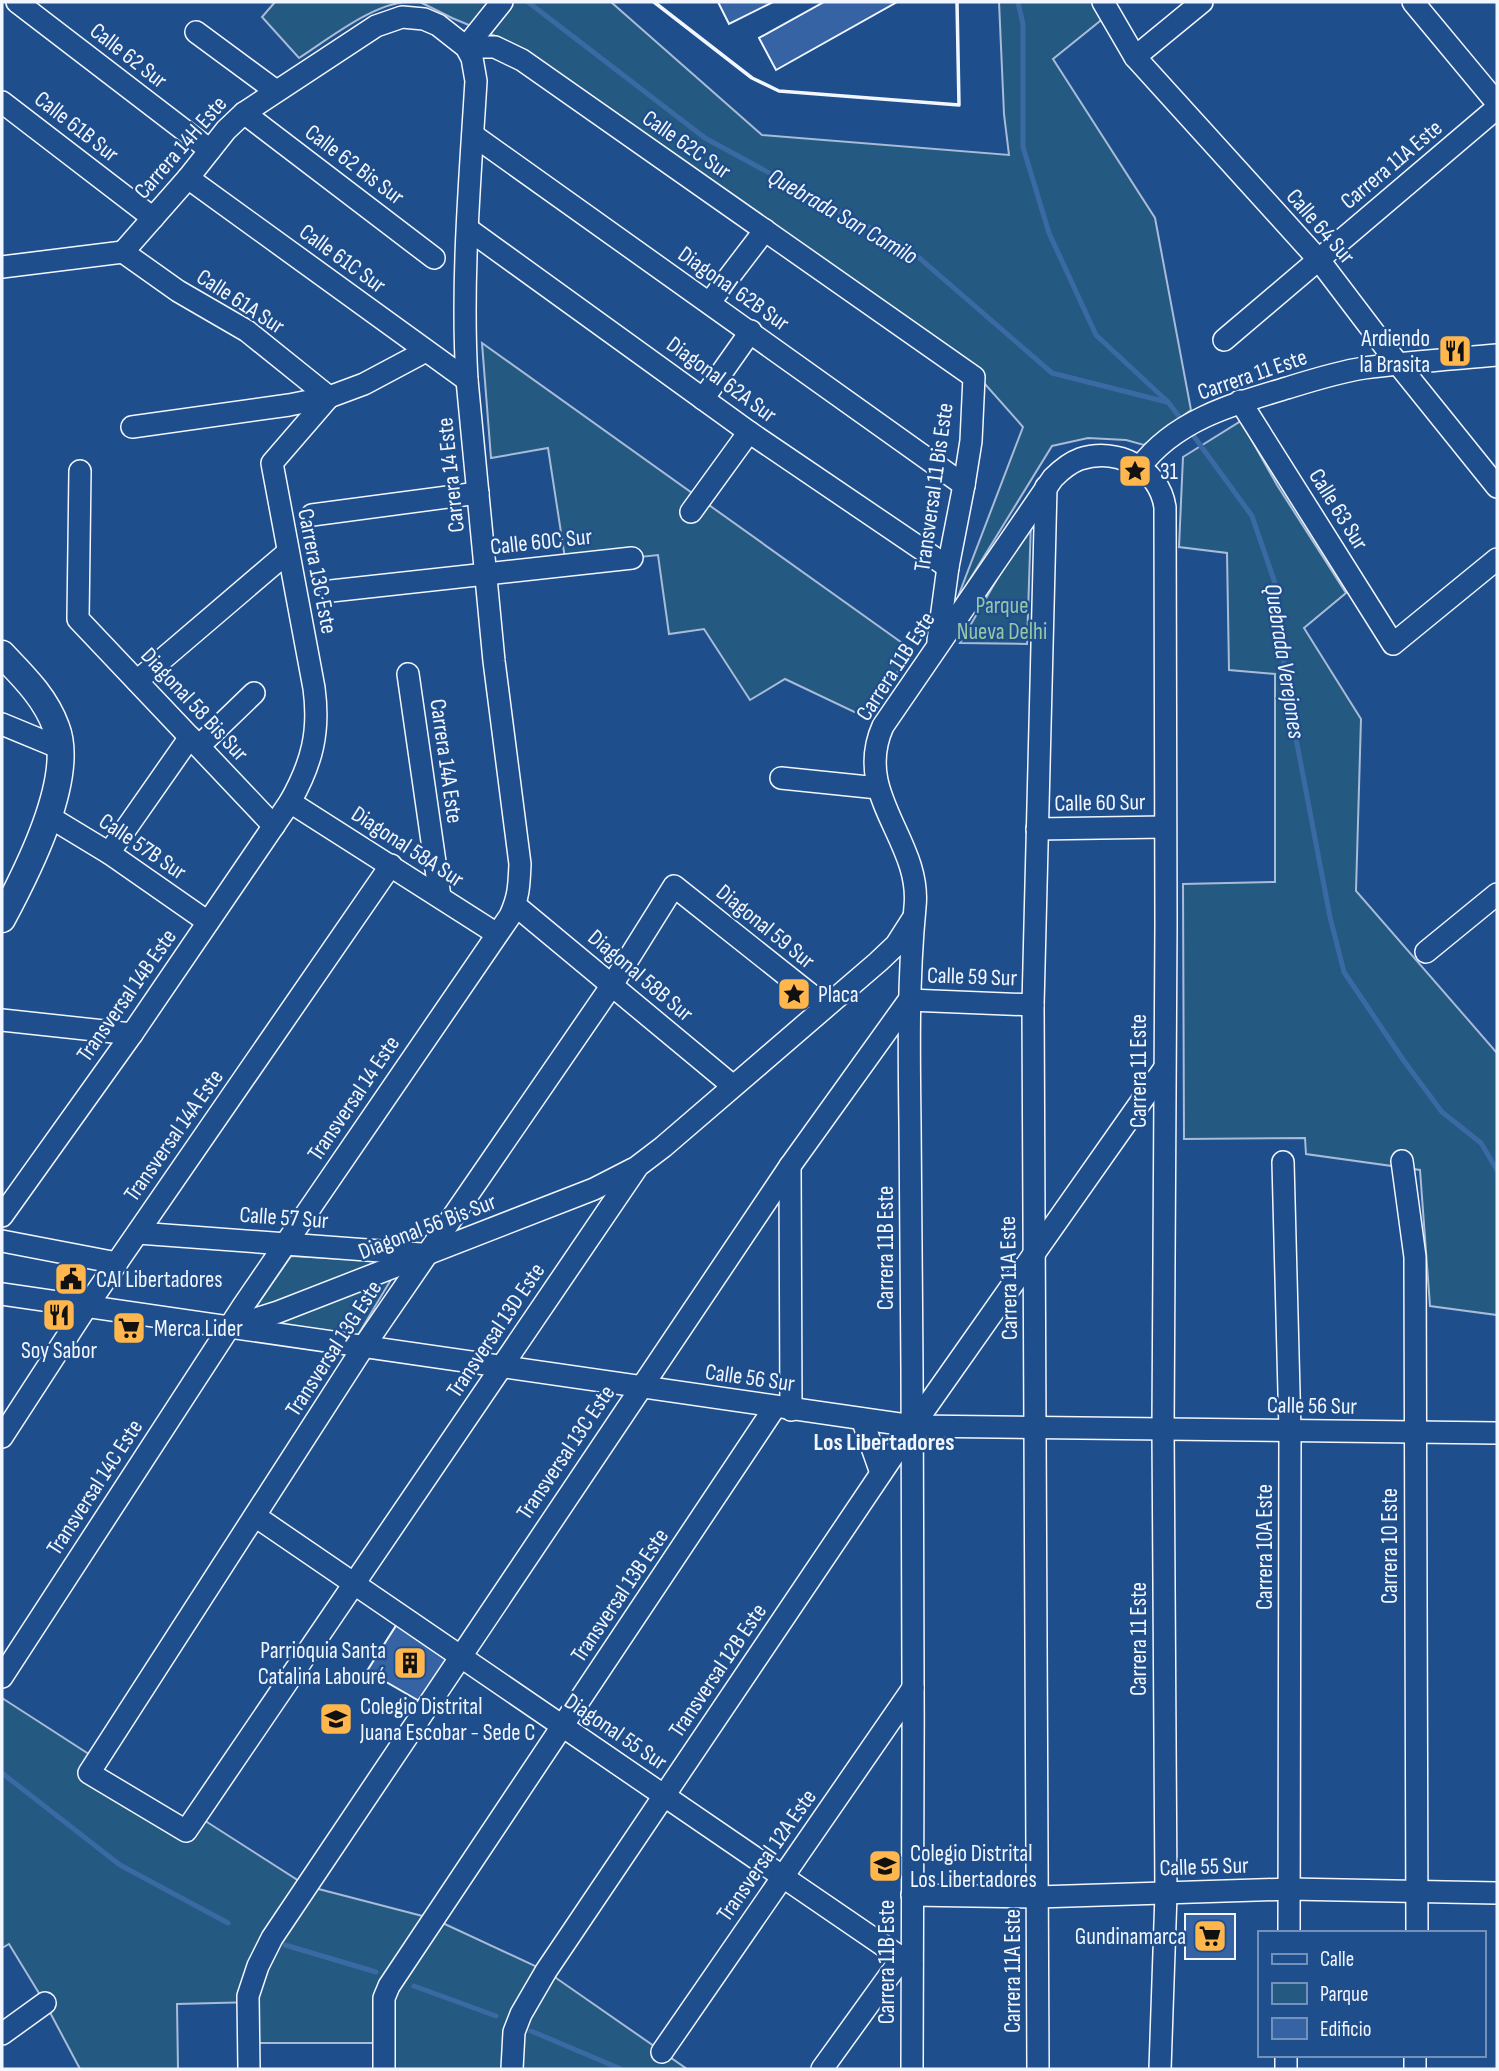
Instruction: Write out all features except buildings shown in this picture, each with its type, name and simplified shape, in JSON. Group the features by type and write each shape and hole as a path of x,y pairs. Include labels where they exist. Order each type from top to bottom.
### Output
{"main road":[{"path":"2,654 40,696 57,729 60,748 57,782 48,816 33,858 2,919"}],"street":[{"name":"Calle 62 Sur","path":"17,2 210,150"},
{"path":"466,47 502,2"},
{"name":"Calle 64 Sur","path":"1103,2 1135,57 1319,260 1398,365 1497,487"},
{"path":"1135,57 1202,2"},
{"path":"1413,2 1497,105"},
{"name":"Carrera 14H Este","path":"123,252 244,113 376,26 402,18 424,19 438,25 466,47"},
{"path":"196,32 276,91"},
{"name":"Carrera 14 Este","path":"466,47 475,69 465,336 467,380 494,661 520,864 516,902"},
{"name":"Calle 62C Sur","path":"466,47 495,47 522,60 974,377"},
{"name":"Calle 61B Sur","path":"2,102 153,218"},
{"name":"Carrera 11A Este","path":"1224,340 1497,105"},
{"name":"Calle 62 Bis Sur","path":"244,113 434,258"},
{"name":"Diagonal 62B Sur","path":"473,135 964,485"},
{"name":"Calle 61C Sur","path":"188,178 467,380"},
{"name":"Diagonal 62A Sur","path":"468,229 749,432 948,567"},
{"path":"710,302 765,230"},
{"path":"2,267 123,252"},
{"name":"Calle 61A Sur","path":"123,252 178,291 247,331 329,397"},
{"path":"703,399 751,331"},
{"path":"132,427 329,397 364,384 426,351"},
{"name":"Carrera 11 Este","path":"1160,2069 1166,1894 1163,1429 1165,507 1159,486 1140,467 1150,453 1174,434 1217,410 1240,401 1363,368 1497,355"},
{"name":"Transversal 11 Bis Este","path":"938,646 948,567 971,441 974,377"},
{"name":"Carrera 13C Este","path":"290,802 306,772 315,739 316,705 272,463 329,397"},
{"name":"Calle 63 Sur","path":"1240,401 1393,644 1497,559"},
{"path":"691,512 749,432"},
{"path":"1046,486 1070,464 1091,456 1114,456 1140,467"},
{"name":"Diagonal 58 Bis Sur","path":"80,471 78,619 274,826"},
{"name":"Carrera 11A Este","path":"1038,2069 1033,1005 1046,486"},
{"name":"Carrera 11B Este","path":"912,2069 907,1962 912,1895 913,1688 909,1000 916,891 912,872 878,788 874,763 883,726 1046,486"},
{"path":"313,515 478,493"},
{"path":"137,681 288,552"},
{"name":"Calle 60C Sur","path":"331,591 632,558"},
{"name":"Carrera 14A Este","path":"408,674 440,897"},
{"path":"109,853 195,742 254,692"},
{"path":"2,724 60,748"},
{"path":"781,778 878,788"},
{"name":"Diagonal 58A Sur","path":"290,802 497,934"},
{"name":"Transversal 14B Este","path":"2,1216 132,1034 290,802"},
{"name":"Calle 57B Sur","path":"48,816 109,853 208,922"},
{"name":"Calle 60 Sur","path":"1037,829 1164,827"},
{"name":"Transversal 14A Este","path":"2,1437 87,1306 391,865"},
{"name":"Transversal 13G Este","path":"186,1831 89,1773 365,1346 612,985 674,886"},
{"name":"Diagonal 59 Sur","path":"674,886 825,1006"},
{"path":"1426,952 1497,894"},
{"name":"Transversal 14 Este","path":"230,1326 497,934 516,902"},
{"name":"Diagonal 58B Sur","path":"516,902 733,1086"},
{"name":"Transversal 13D Este","path":"186,1831 638,1166 896,945 913,918"},
{"name":"Calle 59 Sur","path":"909,1000 1033,1005"},
{"name":"Transversal 13C Este","path":"249,2069 248,1996 258,1966 272,1938 790,1166 909,1000"},
{"path":"2,1020 132,1034"},
{"path":"1034,1254 1164,1069"},
{"name":"Carrera 10 Este","path":"1402,1161 1415,1257 1417,1931"},
{"name":"Carrera 10A Este","path":"1283,1162 1290,1431 1289,1931"},
{"name":"Diagonal 56 Bis Sur","path":"230,1326 278,1312 594,1189 638,1166"},
{"path":"783,1409 790,1166"},
{"name":"Calle 57 Sur","path":"138,1233 427,1254"},
{"path":"2,1241 117,1263"},
{"name":"Transversal 12B Este","path":"512,2069 514,2032 521,2014 546,1971 881,1473 1034,1254"},
{"name":"Calle 56 Sur","path":"2,1294 913,1426 1497,1433"},
{"name":"Transversal 14C Este","path":"2,1677 230,1326"},
{"name":"Transversal 13B Este","path":"384,2069 384,1998 389,1986 563,1726 783,1409"},
{"path":"862,1419 881,1473"},
{"name":"Diagonal 55 Sur","path":"255,1516 907,1962"},
{"name":"Transversal 12A Este","path":"662,2052 913,1688"},
{"name":"Calle 55 Sur","path":"912,1895 1038,1897 1290,1889 1497,1893"},
{"path":"822,2069 907,1962"},
{"path":"2,2034 45,2003"}],"green space":[{"path":"275,2 407,2 366,15 299,58 262,17"},
{"path":"420,2 611,2 762,135 1009,155 1004,114 999,2 1095,2 1105,17 1053,59 1155,218 1191,410 1144,445 1126,440 1088,438 1052,446 956,602 1023,427 969,366 500,38"},
{"path":"482,343 912,650 867,718 785,679 750,700 704,629 669,634 658,555 566,565 548,448 491,458"},
{"path":"1241,421 1277,485 1346,593 1304,628 1361,719 1356,891 1497,1053 1497,1315 1430,1306 1420,1170 1306,1154 1305,1138 1184,1139 1183,884 1275,882 1275,674 1229,670 1227,553 1179,547 1183,457"},
{"name":"Parque Nueva Delhi","path":"1031,521 1027,644 960,643"},
{"path":"291,1256 382,1261 250,1315"},
{"path":"392,1278 358,1335 273,1325"},
{"path":"2,1698 98,1760 89,1773 185,1831 196,1815 307,1886 434,1919 546,1971 687,2069 384,2069 384,2043 258,2043 255,2002 177,2004 178,2069 80,2069 45,2003 9,1944 2,1948"}],"waterway":[{"name":"Quebrada San Camilo","path":"528,2 705,138 909,249 1052,373 1167,402"},
{"name":"Quebrada Verejones","path":"1018,2 1023,24 1023,147 1049,233 1096,335 1168,402 1184,423"},
{"name":"Quebrada Verejones","path":"1190,431 1252,516 1276,586 1286,686 1330,917 1344,972 1442,1112 1481,1143 1497,1170"},
{"path":"2,1773 120,1865 228,1923"},
{"path":"285,1945 376,1972"},
{"path":"414,1986 496,2016"},
{"path":"531,2031 621,2069"}],"wall":[{"path":"654,2 752,78 779,91 959,105 957,2"}],"place":[{"name":"Ardiendo la Brasita","path":"1455,351"},
{"name":"31","path":"1135,471"},
{"name":"Placa","path":"794,994"},
{"name":"CAI Libertadores","path":"71,1279"},
{"name":"Soy Sabor","path":"59,1315"},
{"name":"Merca Lider","path":"129,1328"},
{"name":"Parrioquia Santa Catalina Labouré","path":"410,1663"},
{"name":"Colegio Distrital Juana Escobar - Sede C","path":"336,1719"},
{"name":"Colegio Distrital Los Libertadores","path":"885,1866"},
{"name":"Gundinamarca","path":"1210,1936"}],"district":[{"name":"Los Libertadores","path":"884,1442"}]}
